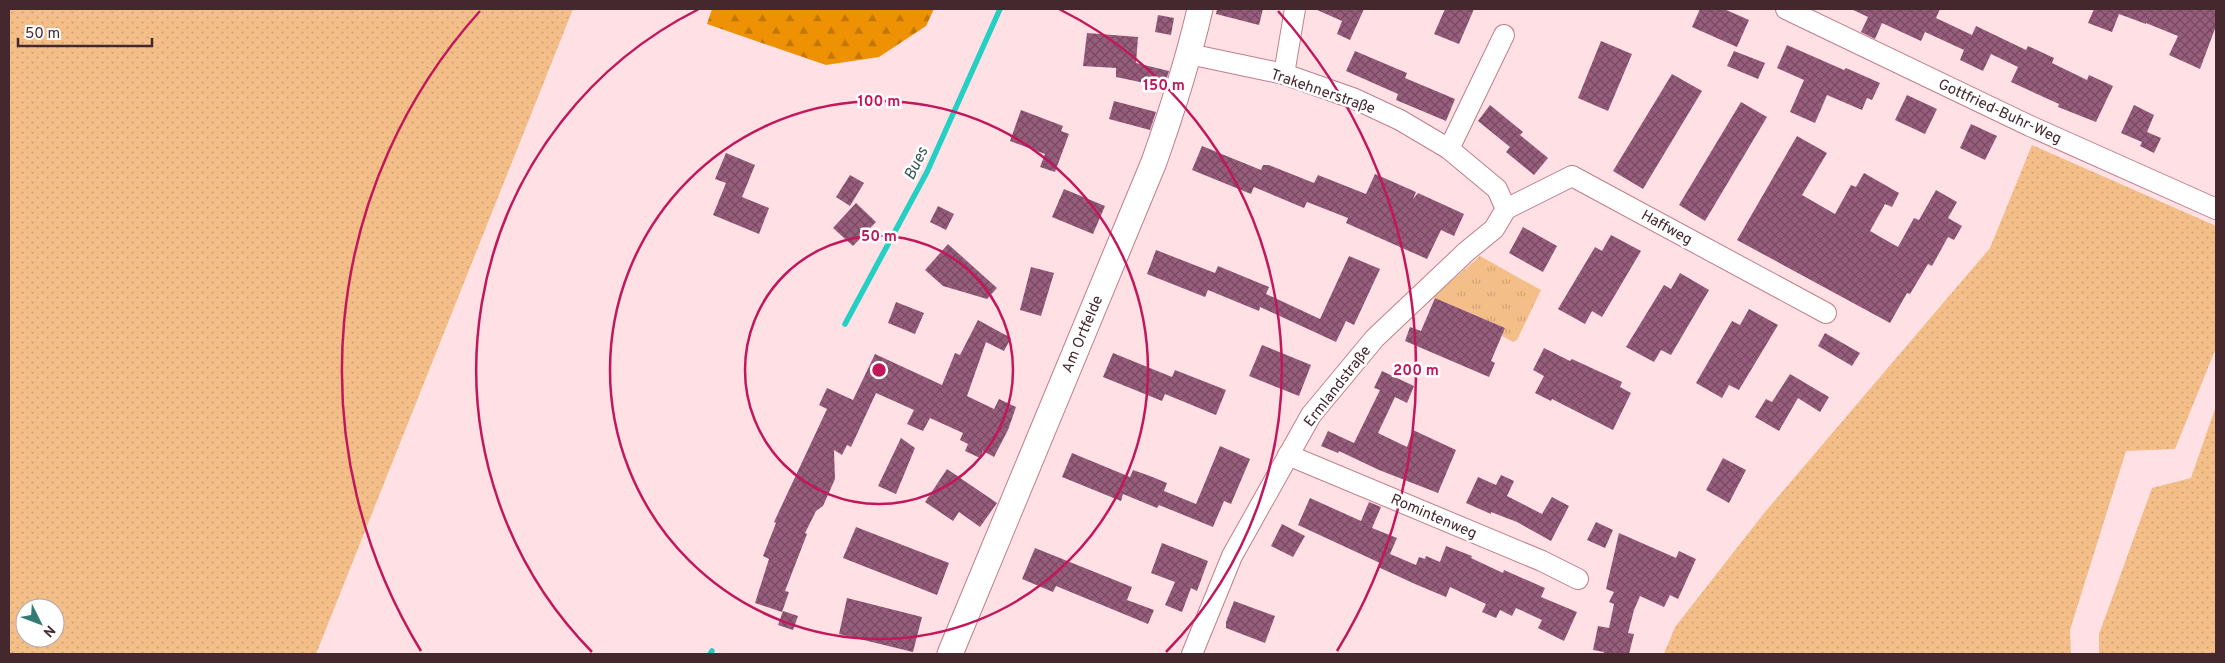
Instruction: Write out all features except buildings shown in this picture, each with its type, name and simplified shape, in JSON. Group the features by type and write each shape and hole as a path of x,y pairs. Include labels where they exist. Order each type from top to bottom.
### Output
{"main road":[{"name":"Am Ortfelde","path":"950,654 1154,162 1172,112 1200,9"}],"street":[{"path":"1284,74 1295,9"},
{"name":"Gottfried-Buhr-Weg","path":"1786,9 2030,126 2216,209"},
{"path":"1449,149 1504,36"},
{"name":"Trakehnerstraße","path":"1189,54 1284,74 1370,106 1400,120 1449,149 1497,189 1506,209"},
{"name":"Haffweg","path":"1506,209 1572,176 1826,314"},
{"name":"Ermlandstraße","path":"1192,654 1232,556 1311,415 1374,338 1467,251 1494,229 1506,209"},
{"name":"Romintenweg","path":"1288,454 1542,561 1578,579"}],"green space":[{"path":"9,9 573,9 316,654 9,654"},
{"path":"712,9 934,9 926,26 879,57 826,65 707,24"},
{"path":"2032,145 2216,226 2216,348 2175,449 2126,451 2070,630 2071,654 1664,654 1675,627 1765,512 1990,248"},
{"path":"1480,256 1541,290 1517,340 1513,342 1502,336 1505,328 1433,297"},
{"path":"2216,406 2216,654 2099,654 2099,634 2152,488 2191,478"}],"waterway":[{"name":"Bues","path":"845,324 927,172 1000,9"}]}
